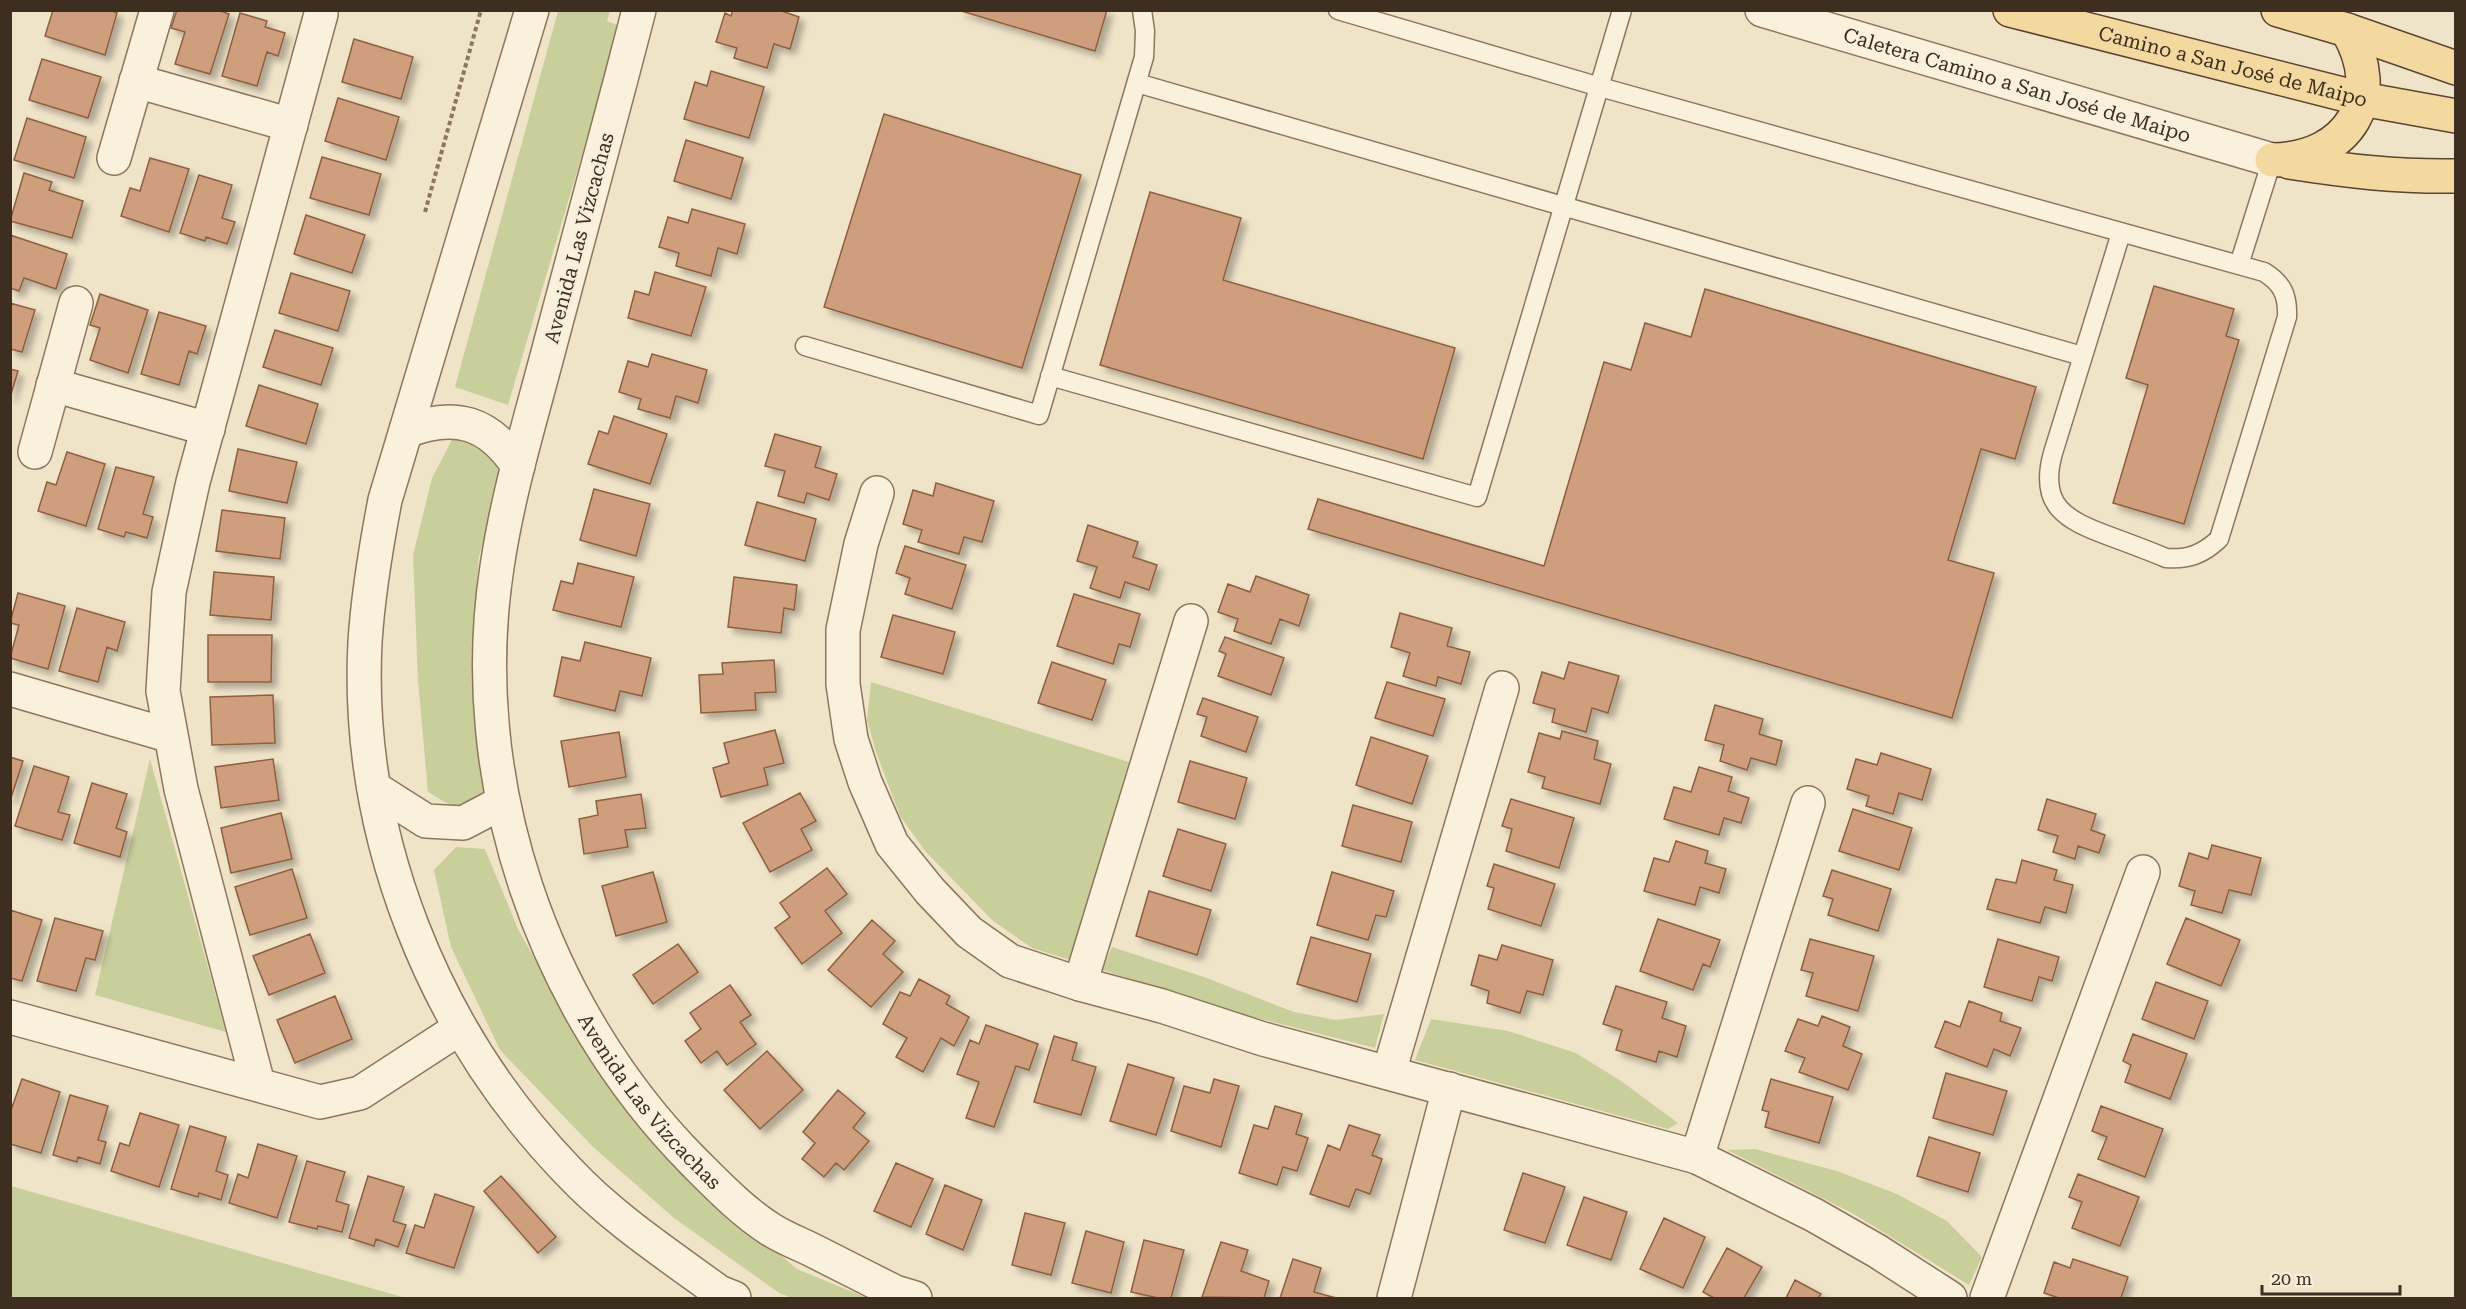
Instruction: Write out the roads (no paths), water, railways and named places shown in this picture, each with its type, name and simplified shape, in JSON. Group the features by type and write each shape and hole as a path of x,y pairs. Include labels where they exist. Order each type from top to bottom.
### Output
{"main road":[{"name":"Camino a San José de Maipo","path":"2010,10 2362,99 2456,116"},
{"path":"2278,10 2347,30 2456,68"},
{"path":"2272,160 2292,160 2311,155 2329,146 2355,118 2362,99 2364,81 2357,46 2347,30"},
{"path":"2272,160 2359,173 2456,176"}],"street":[{"path":"114,158 157,10"},
{"path":"532,10 385,500 372,571 365,643 366,715 374,788 387,850 430,971 460,1028 492,1079 528,1127 568,1172 612,1214 719,1292 734,1299"},
{"name":"Avenida Las Vizcachas","path":"639,10 518,466 496,569 491,621 490,681 494,742 503,802 519,864 539,925 566,984 598,1040 641,1101 675,1143 720,1188 770,1229 896,1292 915,1299"},
{"name":"Caletera Camino a San José de Maipo","path":"1762,10 2272,160"},
{"path":"258,1084 180,789 163,691 169,592 194,482 321,14"},
{"path":"136,81 291,125"},
{"path":"35,452 76,303"},
{"path":"52,385 208,429"},
{"path":"406,431 428,423 451,421 474,426 507,449 518,466"},
{"path":"878,493 861,544 843,630 843,684 850,739 892,843 930,891 969,932 1010,961 1080,984 1162,1006 1263,1039 1697,1157 1823,1220 1877,1251 1950,1299"},
{"path":"1080,984 1191,621"},
{"path":"1389,1072 1502,688"},
{"path":"10,689 171,736"},
{"path":"374,788 426,821 463,823 503,802"},
{"path":"1697,1157 1808,803"},
{"path":"1987,1299 2143,872"},
{"path":"10,1017 320,1102 360,1093 460,1028"},
{"path":"1394,1299 1449,1089"}],"lane":[{"path":"806,346 1039,415 1144,57 1145,31 1142,10"},
{"path":"1338,10 1599,87 2264,272 2277,280 2288,304 2287,316 2219,539 2207,550 2192,557 2166,558 2078,524 2064,515 2054,501 2049,486 2048,469 2121,233"},
{"path":"1050,376 1477,497 1622,10"},
{"path":"1137,83 2082,356"},
{"path":"2240,266 2272,160"}]}
